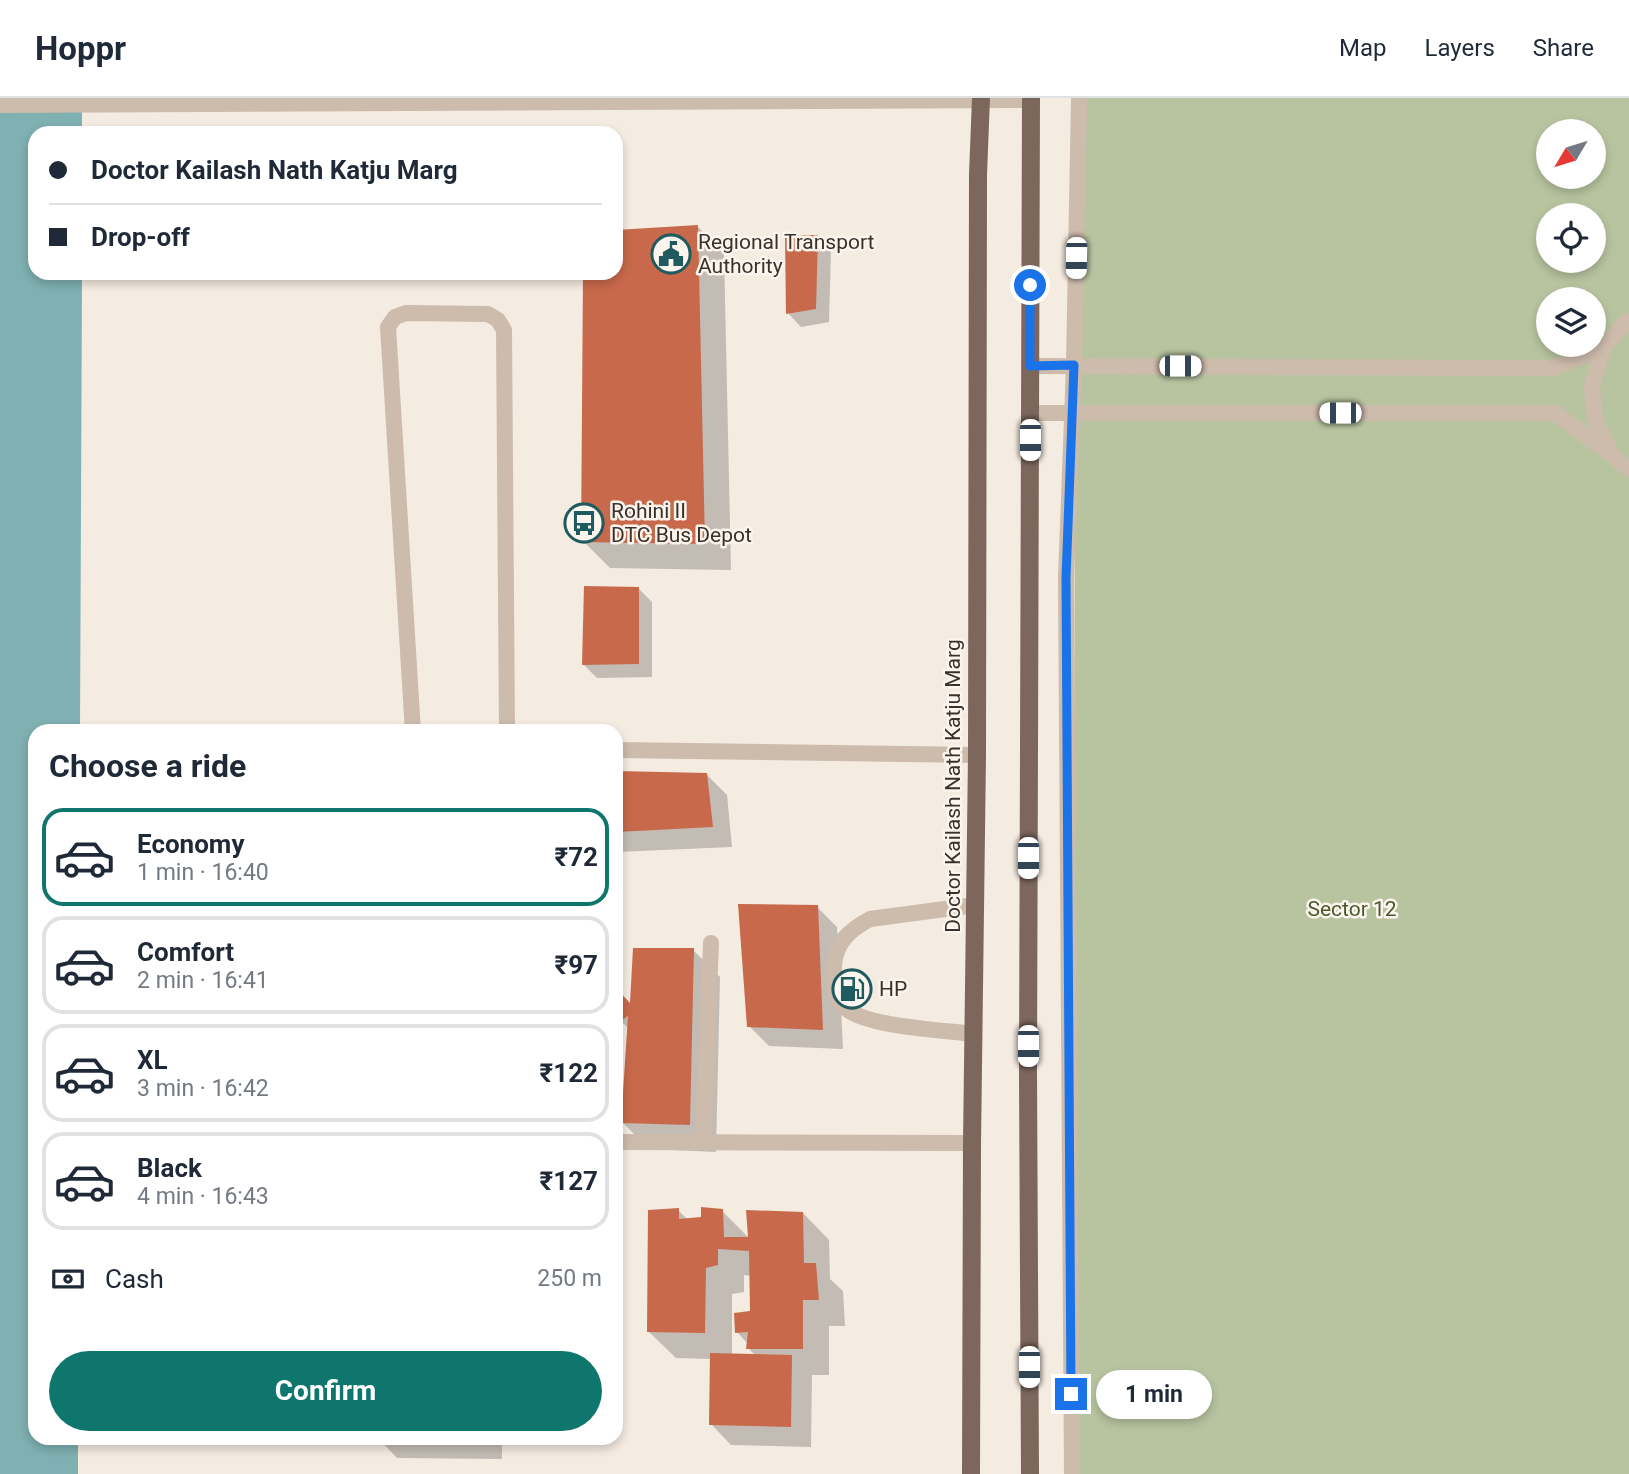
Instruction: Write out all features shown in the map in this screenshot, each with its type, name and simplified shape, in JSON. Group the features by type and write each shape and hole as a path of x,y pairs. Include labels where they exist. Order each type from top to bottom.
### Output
{"main road":[{"name":"Doctor Kailash Nath Katju Marg","path":"971,1474 978,203 981,99"},
{"path":"1030,1474 1028,1073 1031,99"}],"street":[{"path":"0,104 1031,99"}],"lane":[{"path":"1072,1474 1066,578 1074,365 1079,98"},
{"path":"413,724 388,327 395,317 406,313 488,314 498,320 504,330 507,724"},
{"path":"1606,345 1629,321"},
{"path":"1030,366 1553,368 1582,357"},
{"path":"1601,357 1592,386 1595,420 1612,455"},
{"path":"1030,413 1555,413 1629,469"},
{"path":"623,750 977,755"},
{"path":"973,1034 875,1022 858,1015 844,1007 837,997 834,959 839,944 857,926 870,919 975,905"},
{"path":"704,1142 710,943"},
{"path":"623,1142 972,1143"}],"green space":[{"name":"Sector 12","path":"1075,98 1629,98 1629,1474 1074,1474"}],"water":[{"path":"0,98 82,98 82,126 28,126 28,280 82,280 80,724 28,724 28,1445 78,1445 78,1474 0,1474"}],"building":[{"path":"698,225 705,544 581,542 583,280 623,280 623,230"},
{"path":"818,235 816,309 786,314 785,236"},
{"path":"584,586 639,587 639,664 582,665"},
{"path":"623,771 707,773 713,827 623,832"},
{"path":"738,904 818,905 823,1030 747,1027"},
{"path":"633,948 694,948 690,1125 623,1123 628,1016 623,1019 623,996 630,1003"},
{"path":"701,1207 723,1209 724,1237 748,1237 746,1210 803,1212 804,1263 816,1263 819,1300 803,1300 803,1349 746,1349 748,1332 735,1333 734,1313 750,1311 749,1251 718,1249 718,1265 706,1268 705,1333 647,1332 648,1210 679,1208 679,1219 701,1217"},
{"path":"710,1353 792,1355 791,1427 709,1425"}],"place":[{"name":"Regional Transport Authority","path":"671,254"},
{"name":"Rohini II DTC Bus Depot","path":"584,523"},
{"name":"HP","path":"852,989"}],"route":[{"path":"1030,285 1030,366 1074,365 1066,578 1071,1394"}]}
